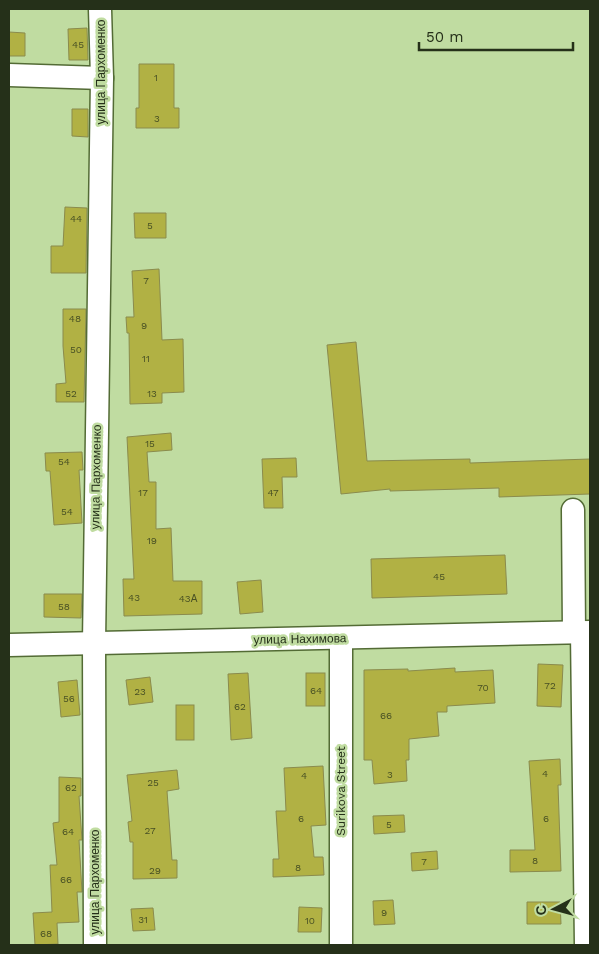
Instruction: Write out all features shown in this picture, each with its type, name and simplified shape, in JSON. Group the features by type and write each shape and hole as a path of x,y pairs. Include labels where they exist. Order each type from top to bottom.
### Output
{"street":[{"name":"улица Пархоменко","path":"95,945 94,643 102,78 100,9"},
{"path":"9,75 102,78"},
{"path":"573,510 582,632 586,945"},
{"name":"улица Нахимова","path":"9,645 582,632"},
{"name":"Surikova Street","path":"341,638 341,945"}],"building":[{"path":"87,28 88,60 69,60 68,29"},
{"path":"9,32 25,33 25,56 9,56"},
{"path":"139,64 174,64 174,108 179,108 179,128 136,128 136,108 139,108"},
{"path":"72,109 88,109 88,137 72,136"},
{"path":"65,207 87,208 86,273 51,273 51,246 63,246"},
{"path":"134,213 166,213 166,238 135,238"},
{"path":"159,269 162,340 183,339 184,392 162,393 162,403 130,404 129,333 127,333 126,317 134,317 132,271"},
{"path":"63,309 86,309 84,402 56,402 56,384 66,383"},
{"path":"356,342 367,461 470,459 470,463 590,459 590,494 499,497 499,488 390,491 390,489 341,494 327,345"},
{"path":"171,433 172,450 147,452 149,482 156,482 156,529 171,528 173,581 202,581 202,614 124,616 123,579 134,579 127,437"},
{"path":"82,452 83,470 79,470 82,523 54,525 50,471 46,471 45,453"},
{"path":"296,458 297,477 282,477 283,508 264,508 262,459"},
{"path":"505,555 507,594 372,598 371,559"},
{"path":"261,580 263,612 240,614 237,582"},
{"path":"44,594 82,594 81,618 44,617"},
{"path":"538,664 563,665 561,707 537,706"},
{"path":"455,668 455,672 493,670 495,703 447,706 447,712 437,712 439,736 409,739 409,760 406,760 407,781 374,784 372,760 364,760 364,670 408,669 408,671"},
{"path":"248,673 252,738 231,740 228,674"},
{"path":"306,673 325,673 325,706 306,706"},
{"path":"150,677 153,702 129,705 126,680"},
{"path":"77,680 80,715 61,717 58,682"},
{"path":"176,705 194,705 194,740 176,740"},
{"path":"560,759 561,785 558,785 561,871 510,872 510,850 535,850 529,761"},
{"path":"323,766 326,825 311,826 314,857 323,857 324,875 273,877 273,859 279,859 276,811 286,811 284,768"},
{"path":"177,770 179,789 167,791 172,860 177,860 177,878 133,879 133,842 130,842 128,822 132,821 127,775"},
{"path":"59,777 81,778 81,796 79,796 82,840 79,840 82,892 77,892 79,922 57,923 58,944 35,945 33,913 52,912 50,865 57,865 53,823 59,822"},
{"path":"404,815 405,832 374,834 373,816"},
{"path":"437,851 438,869 412,871 411,853"},
{"path":"393,900 395,924 374,925 373,901"},
{"path":"527,902 560,902 561,924 527,924"},
{"path":"299,907 322,908 321,932 298,932"},
{"path":"153,908 155,930 133,931 131,909"}]}
